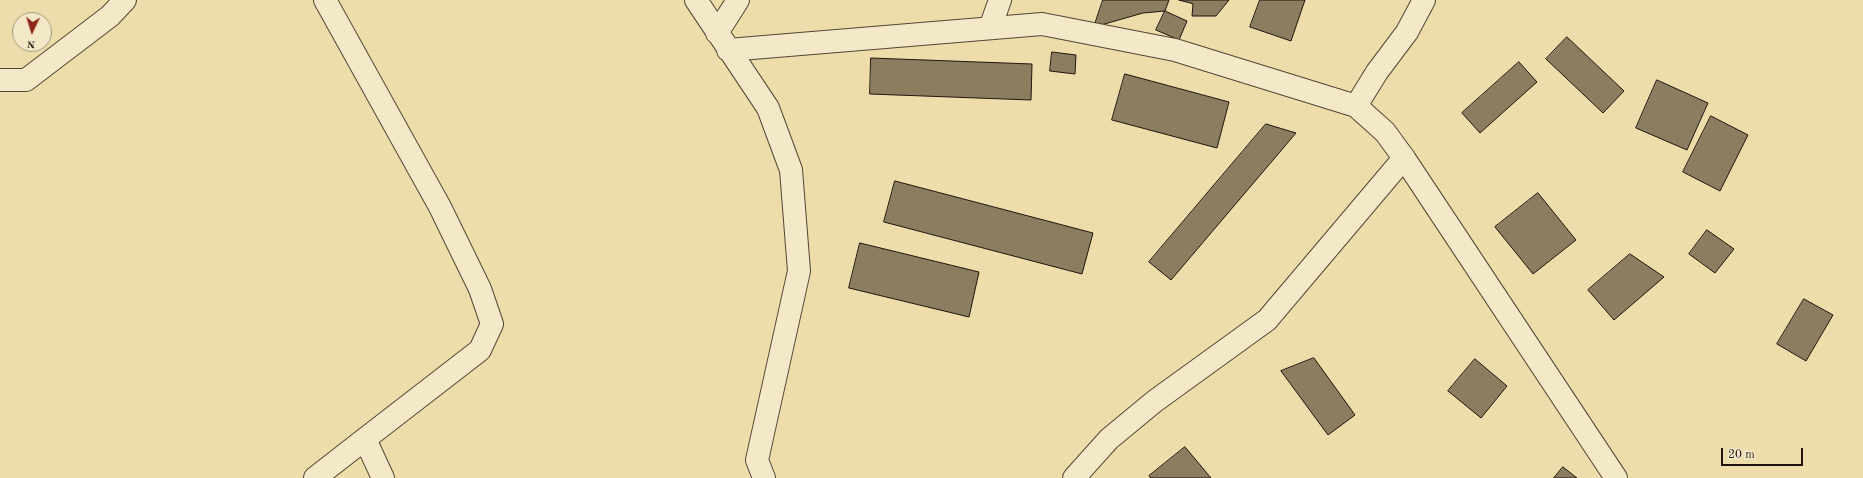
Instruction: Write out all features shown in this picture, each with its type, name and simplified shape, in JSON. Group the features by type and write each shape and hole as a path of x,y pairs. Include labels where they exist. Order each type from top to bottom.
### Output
{"street":[{"path":"0,80 26,80 110,16 125,0"},
{"path":"315,478 480,350 492,324 480,289 440,207 325,0"},
{"path":"696,0 768,108 791,170 799,271 757,460 764,478"},
{"path":"723,41 738,0"},
{"path":"990,28 1000,0"},
{"path":"1356,106 1377,72 1407,32 1424,0"},
{"path":"723,41 990,28 1042,24 1175,50 1356,106 1385,132 1404,158 1616,478"},
{"path":"1074,478 1110,439 1155,401 1267,320 1404,158"},
{"path":"365,439 383,478"}],"building":[{"path":"1103,0 1169,0 1165,11 1143,13 1094,27"},
{"path":"1179,0 1229,0 1216,16 1192,16 1193,4"},
{"path":"1260,0 1305,0 1291,41 1250,27"},
{"path":"1165,11 1187,21 1179,40 1156,30"},
{"path":"1567,37 1624,91 1603,113 1546,59"},
{"path":"1052,52 1076,55 1075,74 1050,71"},
{"path":"871,58 1032,64 1031,100 870,94"},
{"path":"1519,62 1537,82 1480,133 1462,113"},
{"path":"1125,74 1229,102 1217,148 1112,120"},
{"path":"1657,80 1708,103 1687,150 1636,128"},
{"path":"1711,116 1748,135 1720,191 1683,172"},
{"path":"1266,124 1296,133 1171,280 1149,262"},
{"path":"895,181 1093,233 1082,274 884,222"},
{"path":"1538,193 1576,240 1533,274 1495,227"},
{"path":"1707,230 1734,249 1715,273 1689,254"},
{"path":"860,243 979,272 969,317 849,288"},
{"path":"1630,254 1664,277 1614,320 1588,290"},
{"path":"1804,299 1833,315 1806,361 1777,344"},
{"path":"1314,358 1355,415 1328,435 1281,371"},
{"path":"1475,359 1507,386 1481,418 1448,391"},
{"path":"1185,447 1211,478 1151,478 1149,476"},
{"path":"1563,467 1577,478 1554,478"}]}
